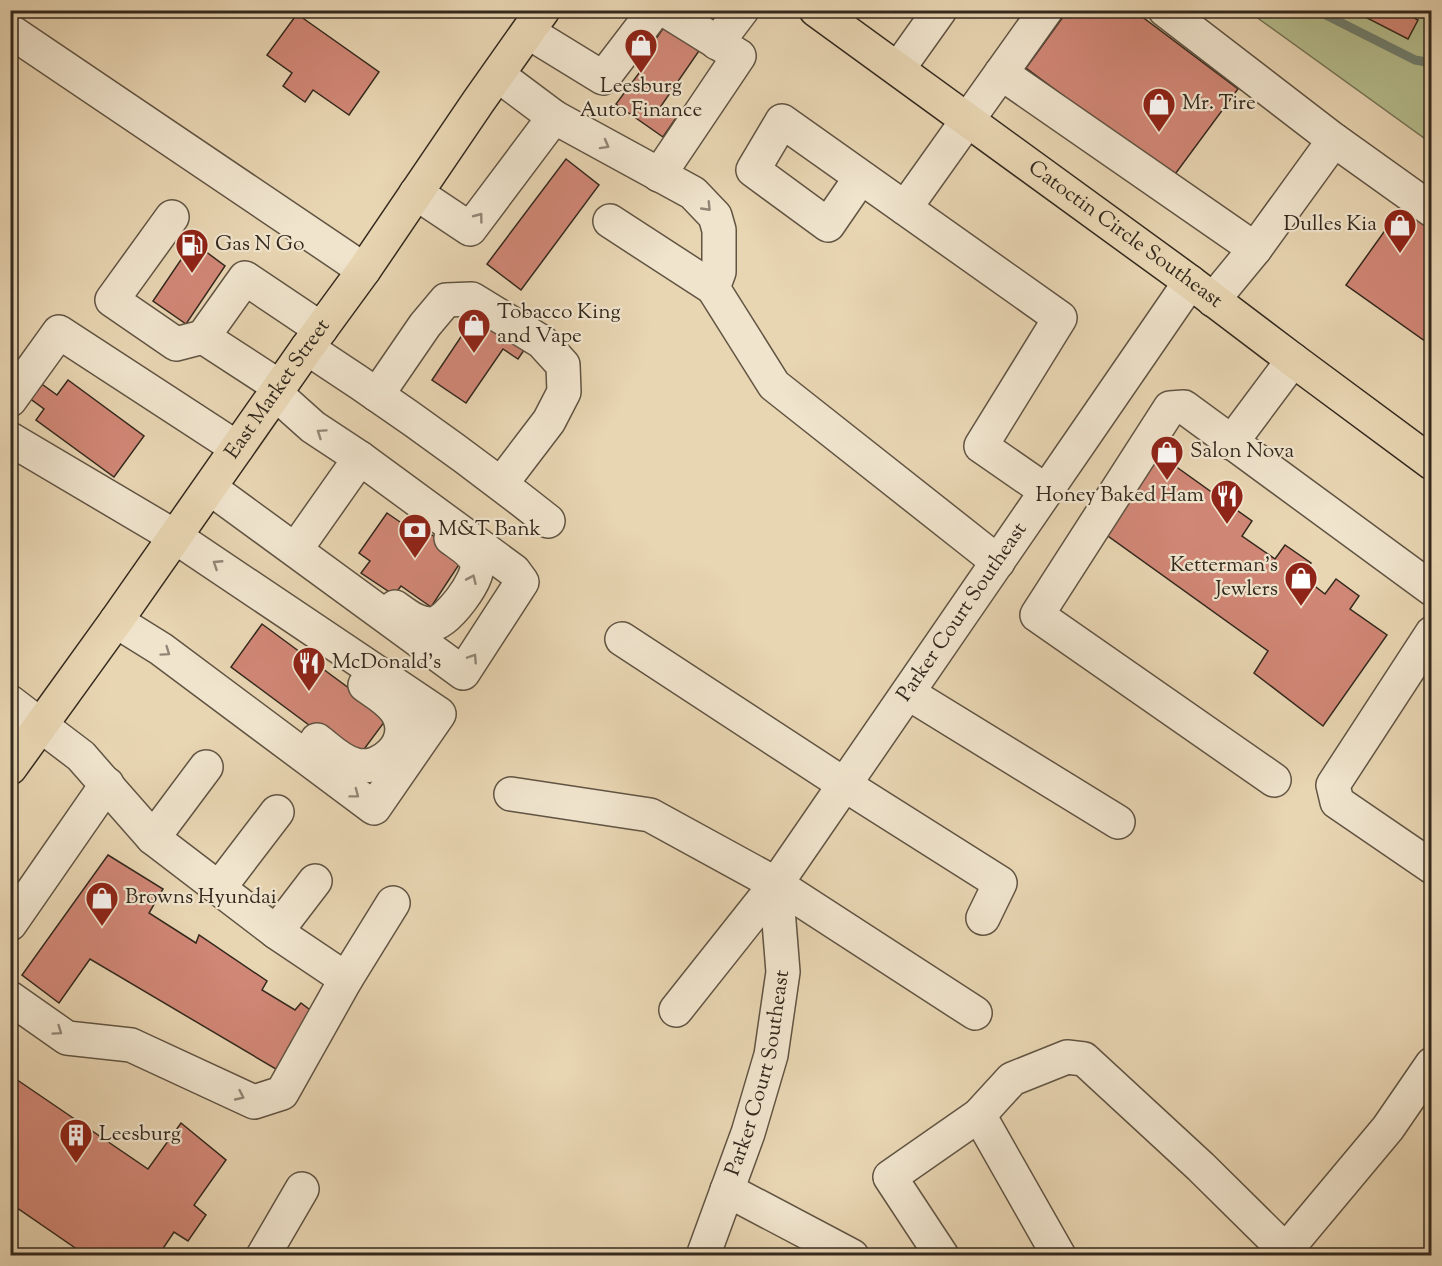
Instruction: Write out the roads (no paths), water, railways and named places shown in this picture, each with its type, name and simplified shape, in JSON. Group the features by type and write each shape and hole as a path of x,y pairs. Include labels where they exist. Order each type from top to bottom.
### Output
{"main road":[{"name":"Catoctin Circle Southeast","path":"816,10 1202,291 1431,463"},
{"name":"East Market Street","path":"10,768 364,270 536,21"}],"street":[{"path":"536,21 603,78 655,10"},
{"path":"659,175 739,56 665,10"},
{"path":"717,43 742,10"},
{"path":"898,69 940,10"},
{"path":"905,208 1046,10"},
{"path":"1165,10 1334,140 1431,210"},
{"path":"10,31 364,270"},
{"path":"1001,73 1256,249"},
{"path":"498,75 554,117 693,193 715,216 719,230 719,272 713,288"},
{"path":"416,193 470,229 554,117"},
{"name":"Parker Court Southeast","path":"676,1011 776,884 1046,491 1202,291 1256,249 1334,140"},
{"path":"861,177 1060,318 981,446 1046,491"},
{"path":"172,217 112,300 177,344 202,337 245,278 377,394 548,521"},
{"path":"610,221 713,288 774,385 998,562"},
{"path":"377,394 425,325 446,300 472,299 542,342 563,365 564,392 549,421 501,484"},
{"path":"10,400 59,332 237,448"},
{"path":"202,337 278,390 313,427 360,458 514,571 522,582 463,673 342,582 210,488"},
{"path":"1231,443 1293,360"},
{"path":"1274,780 1038,615 1170,408 1184,407 1431,589"},
{"path":"10,439 174,536 439,714 374,808 161,649 116,621"},
{"path":"296,549 360,458"},
{"path":"342,582 373,592 409,618 423,623 433,624 446,618 475,579 477,565 472,555 432,524 415,499"},
{"path":"213,687 249,694 276,708 343,760 355,765 366,766 382,763 402,737 399,717 388,702 286,630 271,615 260,594"},
{"path":"1431,633 1333,786 1337,802 1431,867"},
{"path":"622,639 1000,883 983,918"},
{"path":"908,693 1119,822"},
{"path":"10,702 81,756 153,838 276,932 346,979"},
{"path":"153,838 206,767"},
{"path":"10,924 107,784"},
{"path":"511,794 650,814 776,884 975,1013"},
{"path":"219,888 277,812"},
{"path":"276,932 315,881"},
{"name":"Parker Court Southeast","path":"704,1256 748,1134 771,1055 783,972 776,884"},
{"path":"10,998 68,1038 131,1045 254,1102 282,1093 346,979 393,903"},
{"path":"942,1256 890,1177 979,1114 1012,1079 1067,1057 1084,1059 1201,1167 1287,1254 1388,1128 1431,1064"},
{"path":"979,1114 1059,1256"},
{"path":"263,1256 302,1189"},
{"path":"728,1190 852,1256"}],"waterway":[{"path":"1316,10 1415,60 1432,63"}],"place":[{"name":"Leesburg Auto Finance","path":"641,74"},
{"name":"Mr. Tire","path":"1159,133"},
{"name":"Dulles Kia","path":"1400,254"},
{"name":"Gas N Go","path":"192,274"},
{"name":"Tobacco King and Vape","path":"474,354"},
{"name":"Salon Nova","path":"1167,481"},
{"name":"Honey Baked Ham","path":"1227,525"},
{"name":"M&T Bank","path":"415,559"},
{"name":"Ketterman's Jewlers","path":"1301,607"},
{"name":"McDonald's","path":"309,692"},
{"name":"Browns Hyundai","path":"102,927"},
{"name":"Leesburg","path":"76,1164"}]}
